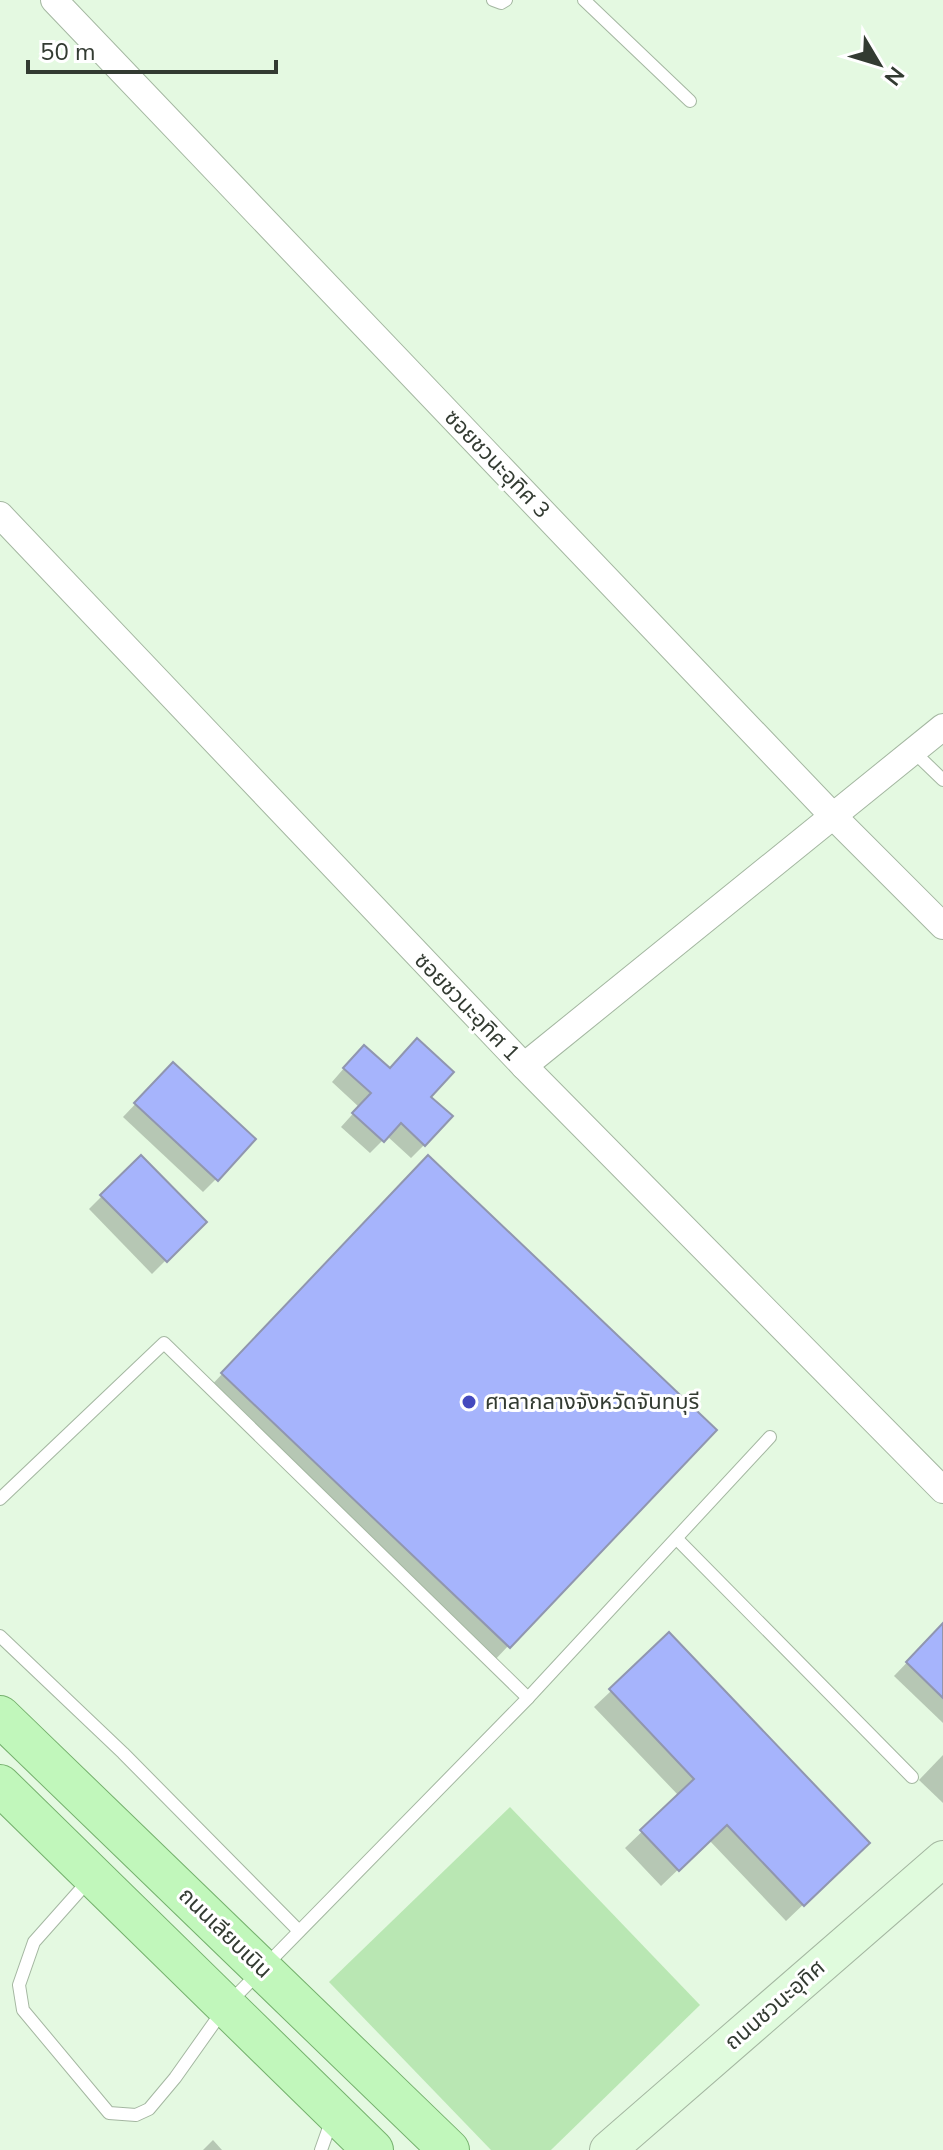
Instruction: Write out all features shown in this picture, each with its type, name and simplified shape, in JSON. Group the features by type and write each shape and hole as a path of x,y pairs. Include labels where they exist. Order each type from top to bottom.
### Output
{"main road":[{"name":"ถนนเลียบเนิน","path":"0,1716 449,2150"},
{"path":"0,1785 373,2150"}],"street":[{"name":"ซอยชวนะอุทิศ 3","path":"54,0 833,816 943,926"},
{"name":"ซอยชวนะอุทิศ 1","path":"0,515 524,1066 943,1490"},
{"path":"524,1066 943,727"},
{"name":"ถนนชวนะอุทิศ","path":"608,2150 943,1859"}],"lane":[{"path":"493,0 501,3 506,0"},
{"path":"584,0 690,101"},
{"path":"913,751 943,780"},
{"path":"0,1499 164,1343 528,1698"},
{"path":"93,1876 34,1942 19,1985 23,2010 109,2113 136,2115 149,2109 175,2078 226,2006 528,1698 770,1437"},
{"path":"677,1539 912,1777"},
{"path":"0,1636 123,1753 299,1931"},
{"path":"321,2150 335,2112"}],"green space":[{"path":"510,1807 700,2005 551,2150 491,2150 329,1982"}],"building":[{"path":"417,1038 454,1072 431,1097 453,1116 425,1146 401,1123 384,1142 352,1113 371,1093 343,1068 364,1045 390,1068"},
{"path":"173,1062 256,1139 218,1181 134,1103"},
{"path":"141,1155 207,1222 167,1262 100,1195"},
{"name":"ศาลากลางจังหวัดจันทบุรี","path":"428,1155 717,1430 510,1648 221,1373"},
{"path":"943,1623 943,1698 906,1662"},
{"path":"669,1632 870,1843 804,1906 727,1825 679,1871 640,1830 694,1779 609,1689"}],"place":[{"name":"ศาลากลางจังหวัดจันทบุรี","path":"469,1402"}]}
